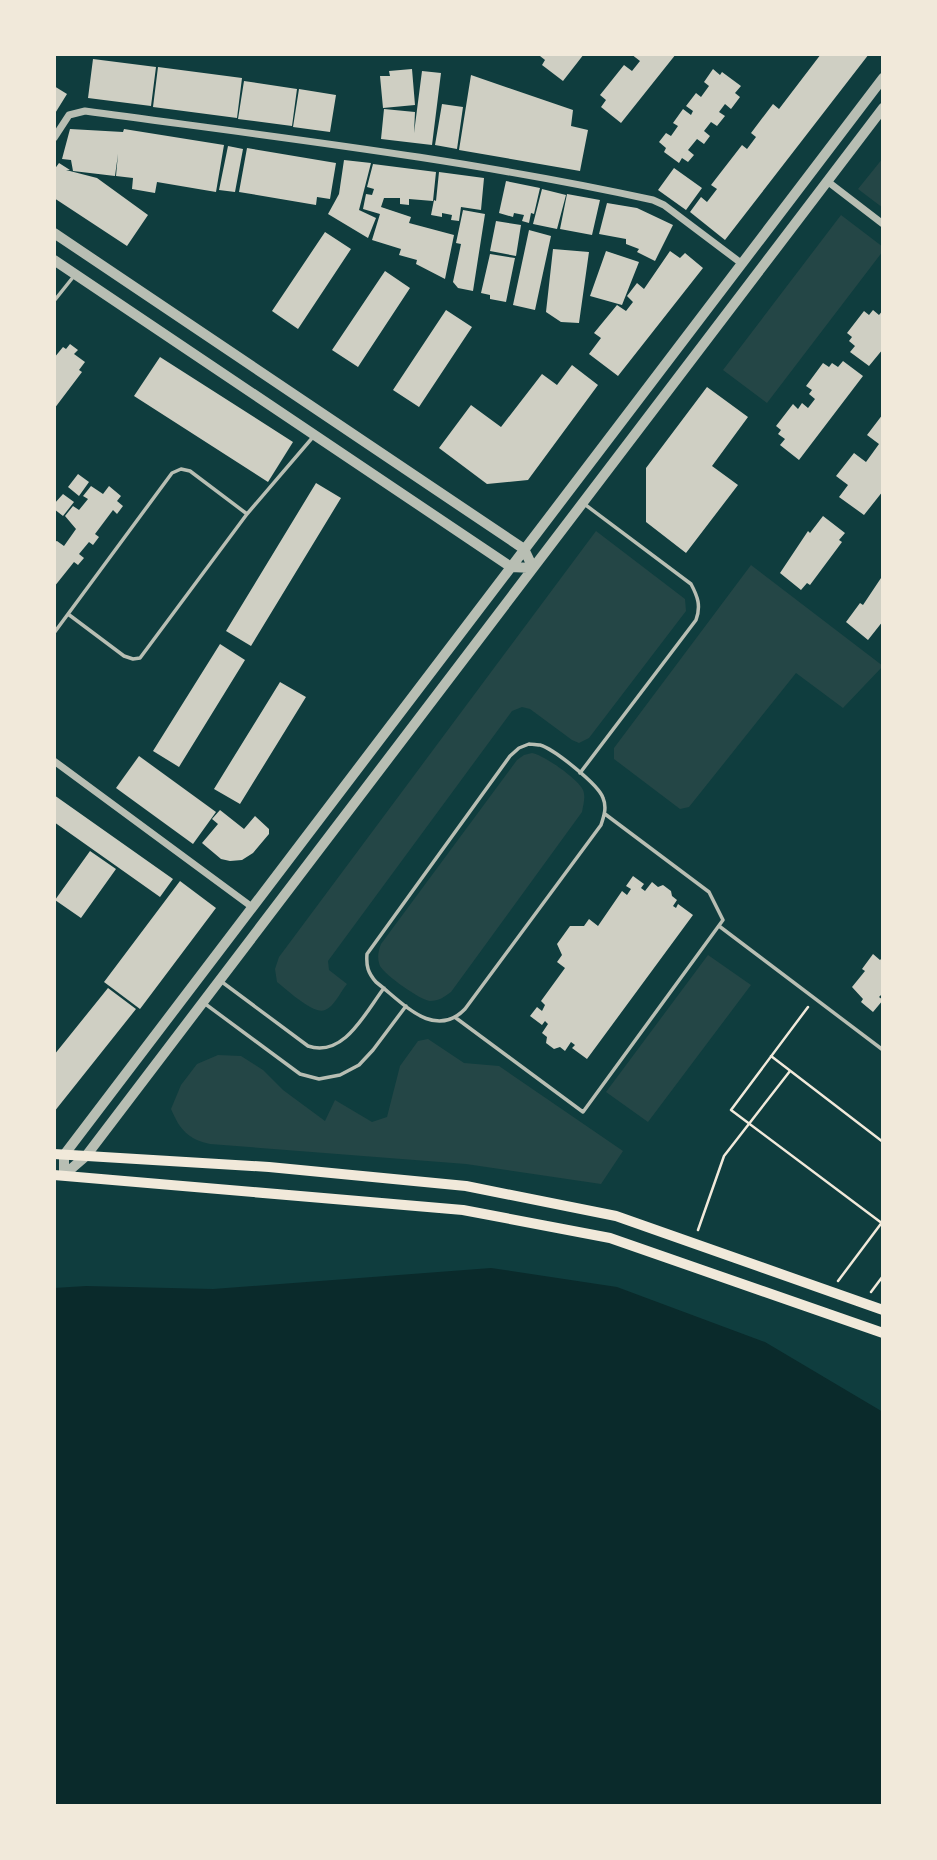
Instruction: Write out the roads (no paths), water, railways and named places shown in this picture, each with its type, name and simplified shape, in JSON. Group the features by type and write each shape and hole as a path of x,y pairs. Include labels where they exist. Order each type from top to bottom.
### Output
{"main road":[{"path":"59,1155 269,1167 466,1186 616,1216 883,1310"},
{"path":"59,1175 463,1210 610,1238 883,1334"}],"street":[{"path":"59,1175 59,1155 252,907 883,78"},
{"path":"59,1175 86,1156 883,108"},
{"path":"54,138 69,115 85,111 438,159 563,180 653,200 664,205 741,264"},
{"path":"827,181 883,223"},
{"path":"54,233 524,549 533,568"},
{"path":"54,260 511,567 533,568"},
{"path":"54,761 252,907"}],"lane":[{"path":"54,301 75,274"},
{"path":"68,614 124,656 140,658 247,513 315,435"},
{"path":"54,633 172,473 181,469 190,471 247,513"},
{"path":"580,773 696,620 700,610 691,584 582,503"},
{"path":"529,744 540,745 580,773 599,790 605,801 605,814 601,825 456,1017 434,1022 424,1019 369,975 367,954 519,748 529,744"},
{"path":"456,1017 583,1112 723,920 709,892 605,814"},
{"path":"719,926 883,1050"},
{"path":"220,980 308,1046 318,1050 331,1048 342,1042 384,988"},
{"path":"202,1002 292,1069 319,1079 340,1075 359,1065 406,1006"}]}
